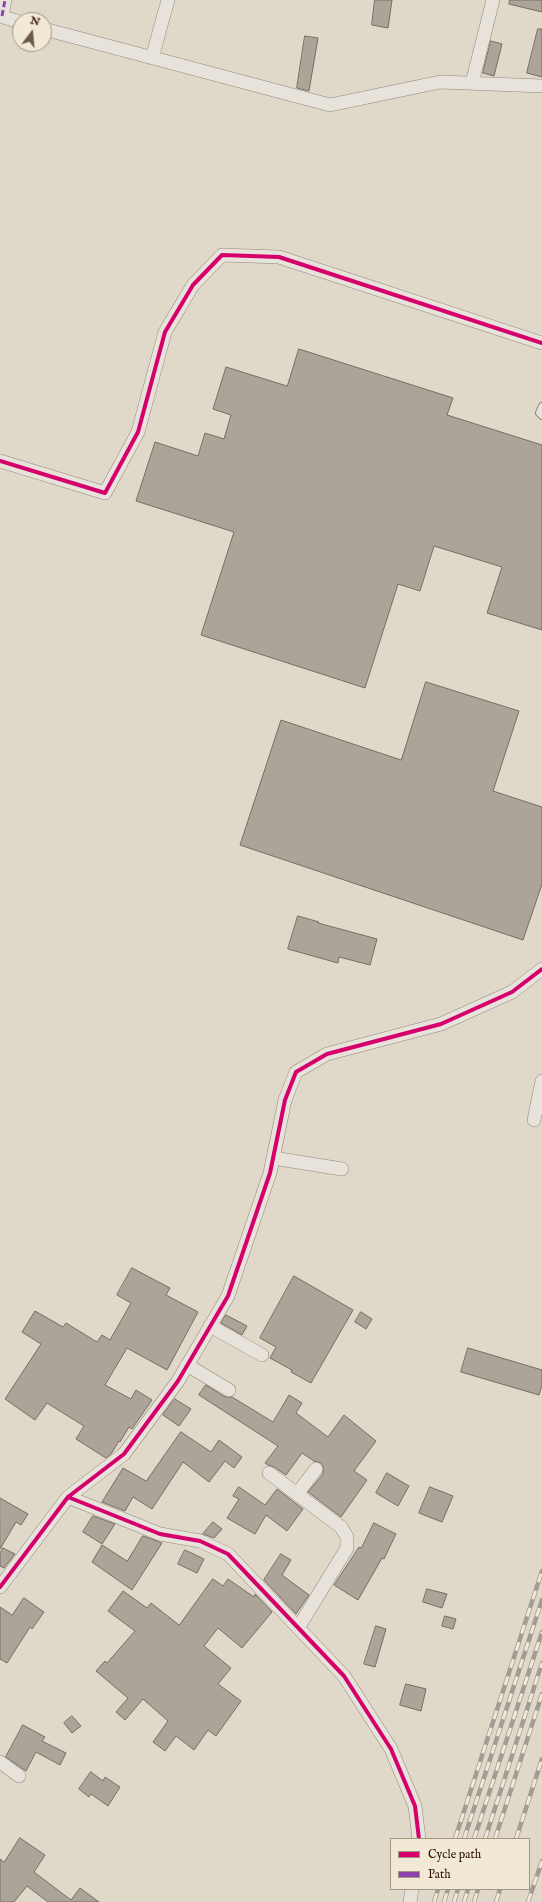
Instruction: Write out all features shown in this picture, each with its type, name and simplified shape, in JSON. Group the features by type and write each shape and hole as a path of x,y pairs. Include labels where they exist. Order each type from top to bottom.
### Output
{"street":[{"path":"5,0 1,16 12,19"},
{"path":"152,58 168,0"},
{"path":"472,83 493,0"},
{"path":"52,31 330,105 440,82 542,86"},
{"path":"0,461 104,493 138,432 165,332 193,285 222,255 278,257 542,343"},
{"path":"0,1587 68,1497 124,1454 178,1381 228,1296 270,1173 285,1100 296,1072 327,1054 441,1024 512,992 542,969"},
{"path":"534,1120 542,1081"},
{"path":"273,1158 342,1170"},
{"path":"210,1326 262,1355"},
{"path":"187,1365 229,1390"},
{"path":"297,1494 316,1469"},
{"path":"269,1473 342,1528 347,1537 347,1548 298,1628"},
{"path":"68,1497 160,1534 200,1541 228,1554 344,1676 391,1750 415,1806 419,1838"},
{"path":"0,1762 19,1776"},
{"path":"410,1902 412,1890"}],"lane":[{"path":"542,406 540,413 542,416"}],"building":[{"path":"375,0 392,0 388,28 372,25"},
{"path":"510,0 542,0 542,12 509,4"},
{"path":"538,29 542,29 542,77 527,73"},
{"path":"305,36 318,38 309,91 297,88"},
{"path":"491,41 502,44 494,76 483,73"},
{"path":"299,349 453,398 447,415 542,445 542,630 487,613 502,567 434,546 420,591 398,584 365,688 201,635 234,532 136,501 155,442 198,456 205,433 224,439 231,415 213,409 226,367 287,386"},
{"path":"426,682 519,711 493,791 542,807 542,884 523,940 240,845 281,720 401,760"},
{"path":"298,916 377,939 370,965 339,957 338,963 288,949"},
{"path":"132,1268 170,1288 166,1295 198,1312 167,1370 127,1348 105,1385 131,1399 136,1390 152,1400 132,1429 129,1427 120,1442 119,1441 111,1454 106,1458 76,1439 84,1426 47,1403 35,1420 5,1399 41,1344 22,1332 35,1311 63,1327 66,1323 97,1342 102,1335 110,1340 131,1303 117,1295"},
{"path":"294,1276 353,1310 311,1383 291,1372 292,1370 270,1358 276,1347 260,1338"},
{"path":"361,1312 372,1319 366,1329 355,1322"},
{"path":"226,1315 247,1326 242,1335 221,1323"},
{"path":"468,1348 542,1370 542,1385 539,1395 461,1372"},
{"path":"206,1385 225,1397 232,1397 273,1422 289,1395 302,1403 296,1413 328,1437 344,1415 376,1441 354,1471 367,1480 341,1517 308,1492 323,1474 323,1466 321,1463 314,1461 302,1453 286,1475 265,1463 278,1446 199,1395"},
{"path":"175,1399 191,1409 179,1426 163,1415"},
{"path":"181,1432 211,1452 219,1440 242,1457 234,1468 225,1461 209,1482 183,1462 152,1509 133,1497 125,1511 102,1502 123,1468 146,1481"},
{"path":"387,1473 409,1486 398,1506 376,1493"},
{"path":"239,1487 265,1505 277,1489 303,1509 287,1531 266,1515 255,1534 227,1518 239,1499 233,1496"},
{"path":"430,1487 453,1496 442,1522 419,1513"},
{"path":"0,1498 28,1514 21,1525 16,1522 0,1549"},
{"path":"93,1516 115,1524 102,1544 83,1532"},
{"path":"213,1522 222,1529 214,1538 203,1534"},
{"path":"374,1523 396,1534 384,1559 382,1558 358,1600 334,1585 359,1547 361,1548"},
{"path":"143,1536 162,1543 132,1590 92,1562 102,1545 127,1561"},
{"path":"3,1548 15,1554 4,1568 0,1566 0,1554"},
{"path":"185,1550 204,1559 197,1573 178,1564"},
{"path":"281,1554 291,1560 282,1575 309,1595 296,1614 264,1580"},
{"path":"213,1579 223,1586 228,1579 254,1597 255,1594 272,1612 242,1648 218,1628 204,1646 231,1668 218,1684 241,1701 216,1736 208,1730 194,1750 176,1736 165,1751 153,1742 168,1721 143,1699 125,1720 116,1712 128,1698 96,1671 105,1661 107,1663 135,1631 108,1611 123,1591 147,1608 151,1603 179,1625"},
{"path":"427,1589 447,1594 442,1608 423,1602"},
{"path":"24,1598 44,1612 32,1629 30,1627 7,1663 0,1659 0,1607 12,1615"},
{"path":"445,1616 456,1619 453,1629 442,1626"},
{"path":"376,1626 386,1629 375,1667 364,1664"},
{"path":"406,1684 426,1689 421,1711 400,1705"},
{"path":"72,1716 81,1726 72,1733 64,1723"},
{"path":"23,1725 45,1737 42,1741 66,1753 60,1765 36,1752 26,1771 6,1757"},
{"path":"91,1772 103,1781 105,1777 120,1787 108,1806 91,1794 89,1797 79,1789"},
{"path":"20,1838 45,1855 34,1872 71,1900 80,1888 99,1902 48,1902 27,1886 14,1902 0,1902 0,1859 4,1862"}],"railway":[{"path":"455,1838 542,1571"},
{"path":"464,1838 542,1600"},
{"path":"474,1838 542,1632"},
{"path":"485,1838 542,1663"},
{"path":"495,1838 542,1694"},
{"path":"516,1838 542,1759"},
{"path":"528,1902 542,1861"},
{"path":"434,1902 438,1890"},
{"path":"444,1902 448,1890"},
{"path":"454,1902 458,1890"},
{"path":"464,1902 468,1890"},
{"path":"474,1902 478,1890"},
{"path":"496,1902 500,1890"}],"marked path":[{"path":"2,16 5,0"}],"cycle path":[{"path":"0,461 105,493 138,432 165,332 193,285 222,255 279,257 542,343"},
{"path":"0,1587 68,1497 124,1454 178,1381 228,1296 270,1173 285,1100 296,1072 327,1054 441,1024 512,992 542,969"},
{"path":"68,1497 160,1534 200,1541 228,1554 344,1676 391,1749 415,1806 419,1838"}]}
